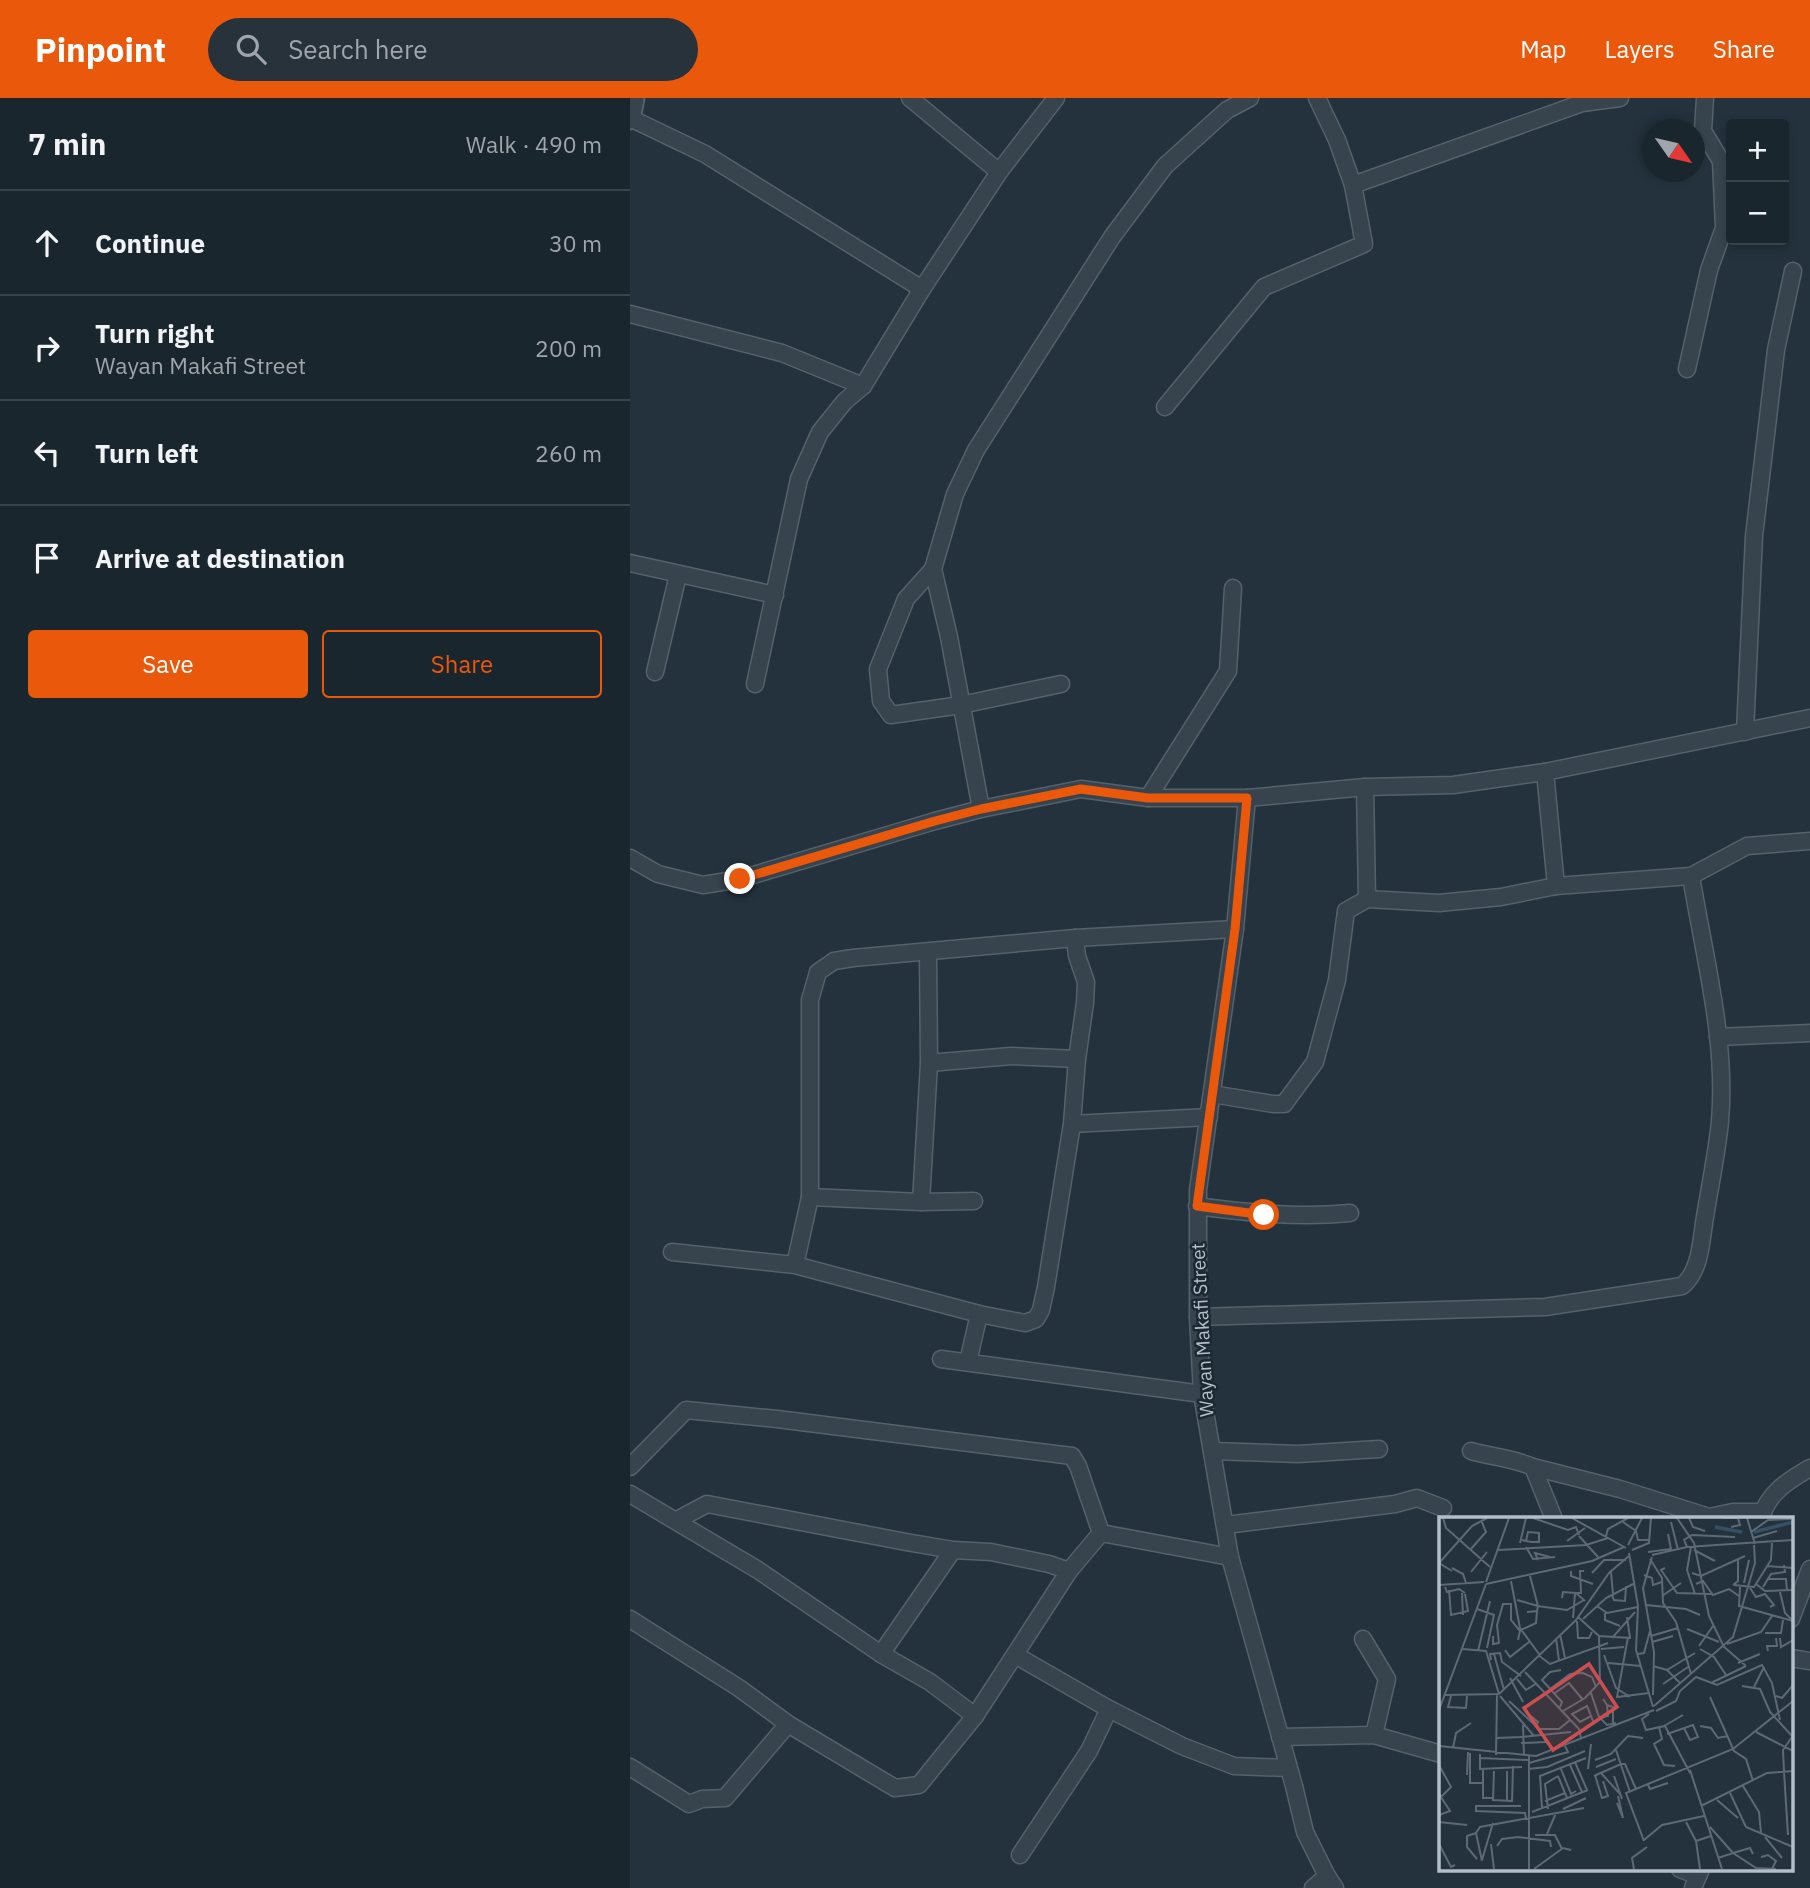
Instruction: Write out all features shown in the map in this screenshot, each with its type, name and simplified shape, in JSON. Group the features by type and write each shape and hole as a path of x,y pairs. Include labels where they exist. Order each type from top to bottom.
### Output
{"street":[{"path":"634,98 630,119 705,154 922,289"},
{"path":"910,98 999,172"},
{"path":"755,684 799,479 820,432 845,401 863,386 922,289 999,172 1056,98"},
{"path":"1061,684 961,705 891,715 881,701 878,668 906,599 933,569 955,494 976,450 1112,237 1165,166 1227,110 1250,98"},
{"path":"1165,407 1264,288 1364,244 1353,185 1345,159 1317,98"},
{"path":"1353,185 1582,101 1620,98"},
{"path":"1687,369 1710,270 1724,228 1721,161 1703,131 1705,98"},
{"path":"1745,732 1755,536 1776,350 1793,271"},
{"path":"630,314 782,353 863,386"},
{"path":"630,563 775,595"},
{"path":"933,569 950,637 981,809"},
{"path":"655,672 678,575"},
{"path":"1148,798 1228,671 1233,588"},
{"path":"630,858 658,874 703,885 740,879 981,809 1081,789 1148,798 1247,798 1365,787 1453,785 1545,772 1810,718"},
{"path":"1545,772 1556,886"},
{"path":"1365,787 1367,899"},
{"name":"Wayan Makafi Street","path":"1247,798 1235,929 1197,1206 1202,1394 1230,1557 1305,1832 1331,1882"},
{"path":"1212,1094 1284,1104 1315,1062 1337,980 1346,911 1367,899 1439,903 1501,897 1556,886 1691,876 1747,846 1810,841"},
{"path":"1198,1318 1545,1307 1682,1286 1691,1280 1696,1269 1720,1122 1718,1037 1691,876"},
{"path":"795,1265 810,1197 810,1000 818,972 834,961 1075,938 1235,929"},
{"path":"672,1252 795,1265 979,1314 1025,1323 1036,1319 1041,1310 1072,1124 1085,1003 1086,982 1077,956 1075,938"},
{"path":"921,1202 929,1063 928,952"},
{"path":"1718,1037 1810,1033"},
{"path":"929,1063 1011,1056 1077,1059"},
{"path":"1072,1124 1209,1117"},
{"path":"810,1197 921,1202 975,1201"},
{"path":"1197,1206 1264,1215 1312,1217 1350,1213"},
{"path":"968,1362 979,1314"},
{"path":"941,1359 1202,1394"},
{"path":"630,1467 685,1410 790,1420 1072,1456 1101,1533"},
{"path":"1212,1451 1298,1454 1379,1449"},
{"path":"1471,1451 1520,1461 1620,1489 1706,1517"},
{"path":"1533,1466 1553,1517"},
{"path":"1713,1517 1733,1512 1762,1515 1777,1490 1810,1468"},
{"path":"630,1494 758,1570 881,1654 930,1682 975,1716"},
{"path":"1226,1525 1417,1499 1443,1508"},
{"path":"677,1520 706,1504 953,1550 991,1552 1069,1571"},
{"path":"1101,1533 1230,1557"},
{"path":"630,1619 739,1688 788,1724 895,1788 919,1785 975,1716 1069,1571 1101,1533"},
{"path":"881,1654 953,1550"},
{"path":"1792,1616 1810,1569"},
{"path":"1363,1639 1387,1679 1374,1735"},
{"path":"1015,1655 1109,1709 1182,1746 1234,1766 1288,1768"},
{"path":"1792,1658 1810,1661"},
{"path":"1020,1855 1089,1751 1109,1709"},
{"path":"630,1768 689,1804 702,1799 725,1798 788,1724"},
{"path":"1280,1737 1374,1735 1439,1753"},
{"path":"1312,1888 1331,1882"}],"route":[{"path":"740,879 935,821 1081,789 1148,798 1247,798 1235,929 1197,1206 1264,1215"}]}
